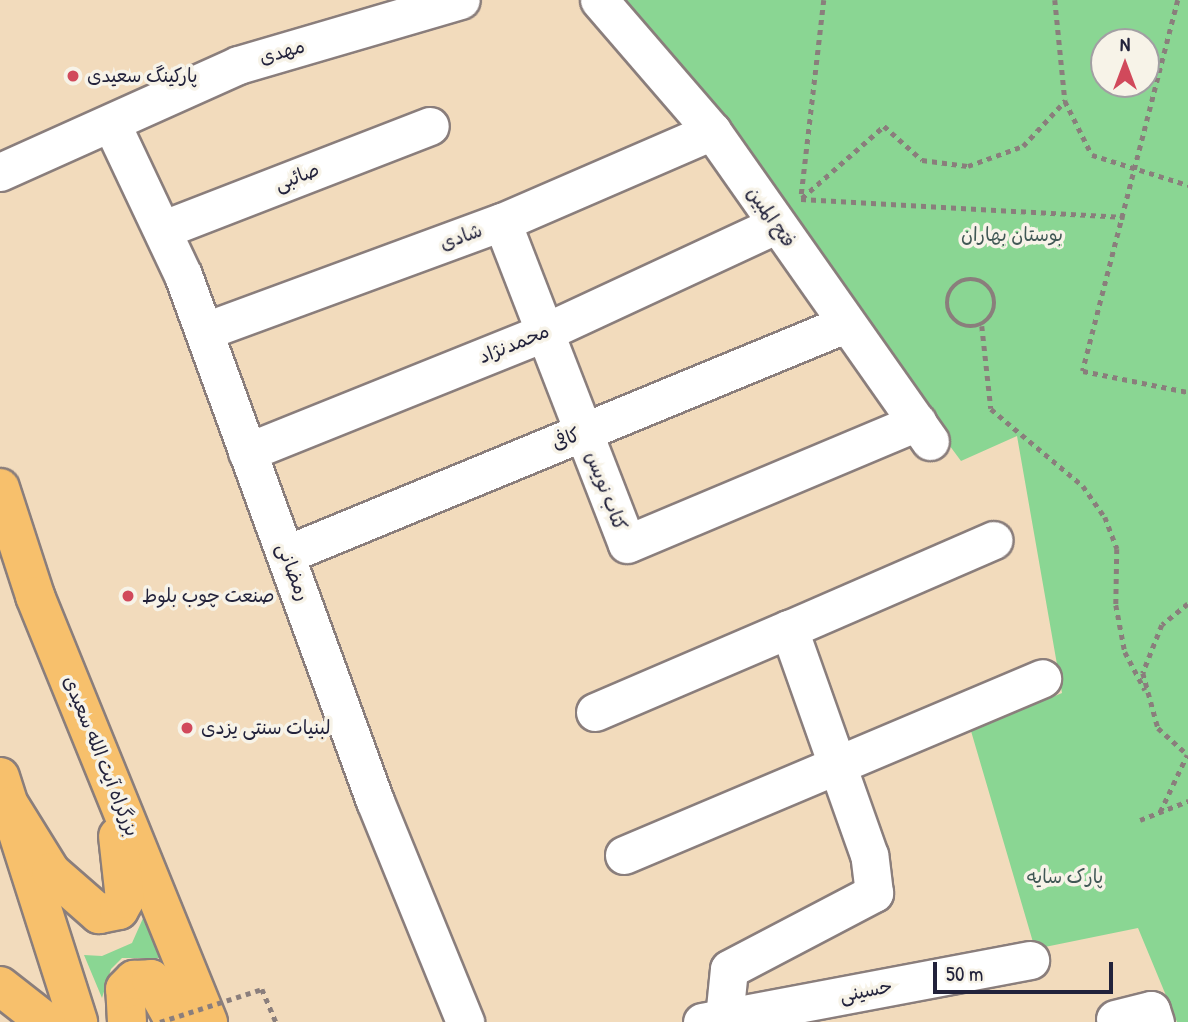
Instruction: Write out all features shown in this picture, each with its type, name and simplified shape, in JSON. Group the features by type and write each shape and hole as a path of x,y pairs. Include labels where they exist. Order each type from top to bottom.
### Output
{"highway":[{"name":"بزرگراه آیت الله سعیدی","path":"0,488 100,757 208,1022"},
{"path":"5,792 51,872 83,906 99,914 119,911 126,873 100,757"},
{"path":"5,792 78,1022"},
{"path":"127,1022 125,989 134,979 151,979 175,1022"},
{"path":"0,985 46,1022"}],"street":[{"name":"مهدی","path":"0,172 112,125 238,65 461,0"},
{"name":"فتح المبین","path":"599,0 712,131 775,225 924,432"},
{"name":"رمضانی","path":"112,125 164,229 205,331 375,801 465,1022"},
{"name":"صائبی","path":"164,229 430,126"},
{"name":"شادی","path":"205,331 502,222 712,131"},
{"name":"کتاب نویس","path":"502,222 622,535 635,545 924,432"},
{"name":"محمدنژاد","path":"247,452 545,332 775,225"},
{"name":"کافی","path":"287,554 845,324"},
{"path":"595,712 994,540"},
{"path":"713,1020 729,969 874,893 869,855 789,629"},
{"path":"624,855 1042,678"},
{"name":"حسینی","path":"713,1020 1030,960"},
{"path":"1115,1019 1151,1010 1155,1022"}],"path":[{"path":"801,199 824,0"},
{"path":"1055,0 1065,101 1092,155 1188,185"},
{"path":"1178,0 1137,171 1083,371 1188,392"},
{"path":"801,199 884,126 922,160 968,166 1023,146 1065,101"},
{"path":"801,199 1125,217"},
{"path":"962,280 979,280 996,298 994,314 982,326 966,327 949,313 950,290 962,280"},
{"path":"982,326 991,409 1083,486 1105,517 1117,549 1116,605 1125,652 1145,690 1157,728 1188,755 1160,812"},
{"path":"1145,690 1149,647 1162,625 1188,604"},
{"path":"1140,820 1188,800"},
{"path":"160,1022 262,989 276,1022"}],"green space":[{"name":"بوستان بهاران","path":"619,0 1188,0 1188,1022 1177,1022 1138,928 1035,949 971,731 1062,693 1017,436 961,461"},
{"path":"144,916 162,958 122,958 111,969 102,998 84,955 102,956 132,943"}],"place":[{"name":"پارکینگ سعیدی","path":"73,76"},
{"name":"صنعت چوب بلوط","path":"128,596"},
{"name":"لبنیات سنتی یزدی","path":"187,728"}],"park label":[{"name":"پارک سایه","path":"1065,877"}]}
